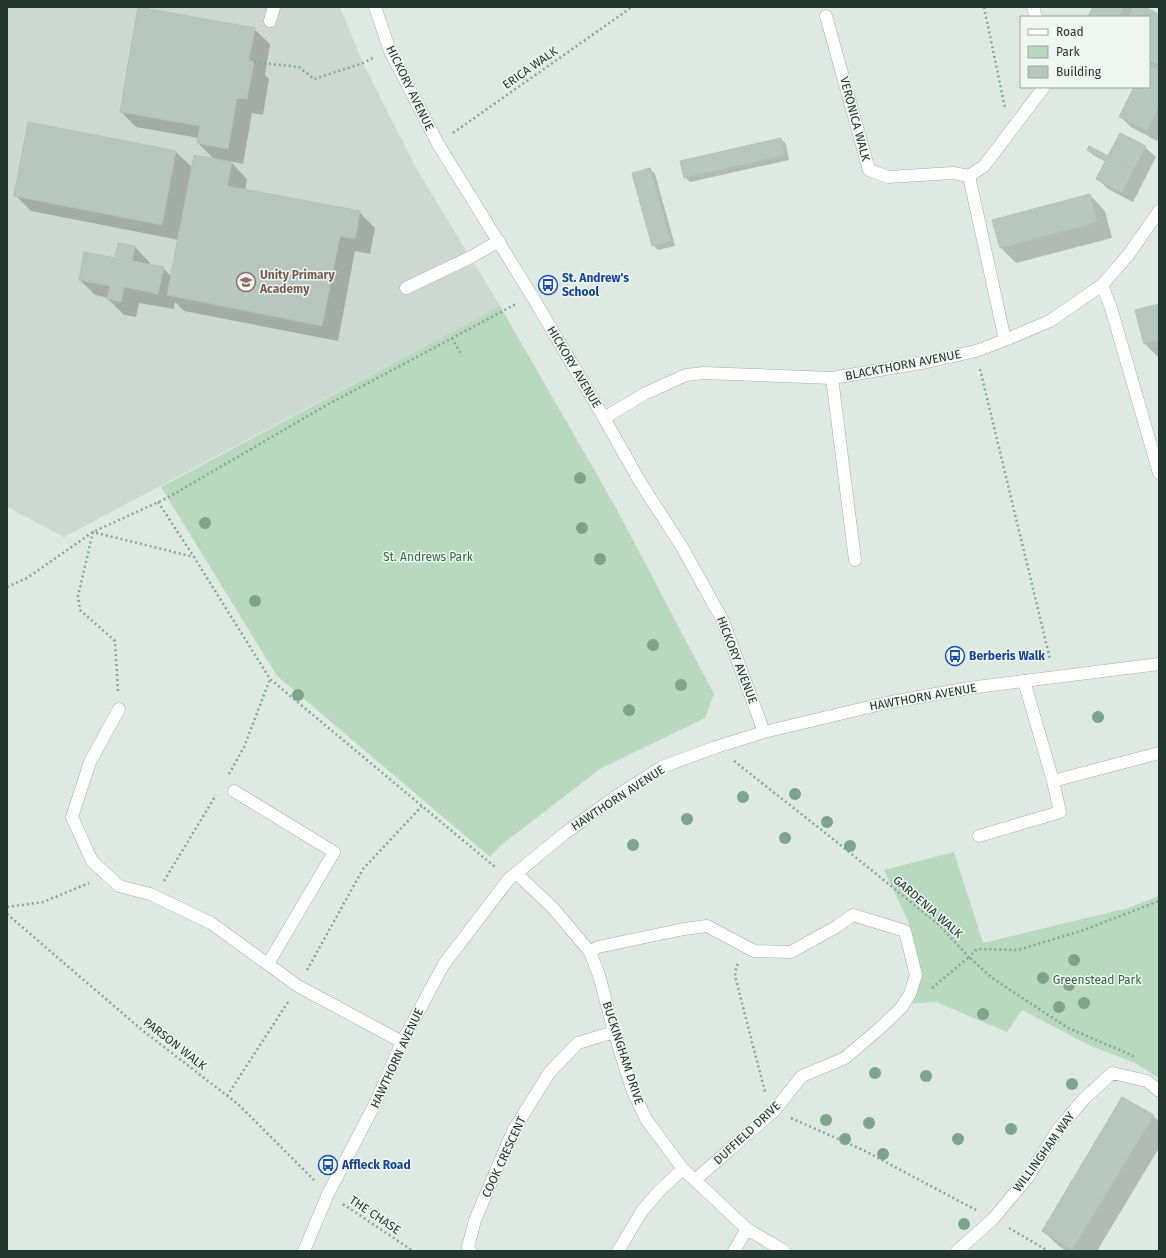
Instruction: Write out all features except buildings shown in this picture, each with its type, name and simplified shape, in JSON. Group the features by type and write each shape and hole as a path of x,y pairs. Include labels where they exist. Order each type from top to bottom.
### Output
{"street":[{"path":"270,21 274,7"},
{"name":"HICKORY AVENUE","path":"375,7 390,51 438,144 532,296 640,482 682,547 723,621 764,732"},
{"name":"VERONICA WALK","path":"826,16 869,170 888,177 953,173 969,176"},
{"path":"1006,340 969,176 984,166 1016,126 1043,88"},
{"name":"BLACKTHORN AVENUE","path":"604,418 646,393 686,375 703,373 832,378 927,362 976,351 1006,340 1050,321 1102,285 1130,254 1159,211"},
{"path":"406,288 471,257 499,241"},
{"path":"1102,285 1111,308 1159,473"},
{"path":"832,378 855,560"},
{"name":"HAWTHORN AVENUE","path":"304,1251 328,1194 376,1102 402,1042 444,964 512,876 564,834 615,797 662,767 716,747 764,732 886,703 969,688 1159,664"},
{"path":"979,836 1060,812 1053,781 1024,681"},
{"path":"119,709 90,762 72,817 92,862 119,886 150,894 211,923 298,986 402,1042"},
{"path":"1053,781 1159,753"},
{"path":"234,791 334,852 268,964"},
{"name":"BUCKINGHAM DRIVE","path":"512,876 553,908 590,952 599,975 614,1032 632,1089 646,1119 683,1169 747,1229 784,1251"},
{"name":"DUFFIELD DRIVE","path":"590,952 598,947 684,928 707,926 754,951 791,952 836,927 853,915 905,930 916,975 910,994 901,1008 844,1058 802,1076 774,1111 695,1180"},
{"name":"COOK CRESCENT","path":"470,1251 468,1247 475,1220 513,1132 549,1073 578,1043 614,1032"},
{"name":"WILLINGHAM WAY","path":"957,1251 993,1219 1028,1177 1059,1128 1084,1099 1112,1073 1147,1081 1159,1091"},
{"path":"618,1251 642,1211 660,1190 683,1169"},
{"path":"734,1251 747,1229"}],"path":[{"name":"ERICA WALK","path":"438,144 632,7"},
{"path":"984,7 1008,120 1016,126"},
{"path":"254,62 299,68 314,79 363,63 390,51"},
{"path":"7,587 27,578 93,532 167,498 325,406 532,296"},
{"path":"452,338 462,356"},
{"path":"976,351 1054,677"},
{"path":"158,502 270,679 422,806 512,876"},
{"path":"93,532 194,557"},
{"path":"93,532 78,596 80,610 115,641 119,709"},
{"name":"GARDENIA WALK","path":"716,747 939,925 969,957 992,978 1068,1028 1129,1054 1141,1061"},
{"path":"227,1096 298,986 362,869 422,806"},
{"path":"7,907 43,902 108,876"},
{"path":"910,994 930,989 977,949 1018,950 1084,930 1159,901"},
{"name":"PARSON WALK","path":"7,914 142,1030 238,1104 328,1194"},
{"path":"748,948 736,967 735,976 767,1100 774,1111 863,1150 993,1219 1048,1251"},
{"name":"THE CHASE","path":"328,1194 413,1251"}],"shaded area":[{"name":"Unity Primary Academy","path":"7,7 340,7 363,63 416,168 500,306 64,537 7,507"}],"green space":[{"name":"St. Andrews Park","path":"500,306 615,506 714,694 705,718 600,769 501,845 490,857 277,676 161,487"},
{"name":"Greenstead Park","path":"954,852 983,943 1128,908 1159,896 1159,1078 1135,1063 1091,1046 1022,1010 1007,1032 936,1002 907,1004 920,967 908,921 884,870"}],"place":[{"name":"Unity Primary Academy","path":"246,282"},
{"name":"St. Andrew's School","path":"548,285"},
{"name":"Berberis Walk","path":"955,656"},
{"name":"Affleck Road","path":"328,1165"}]}
